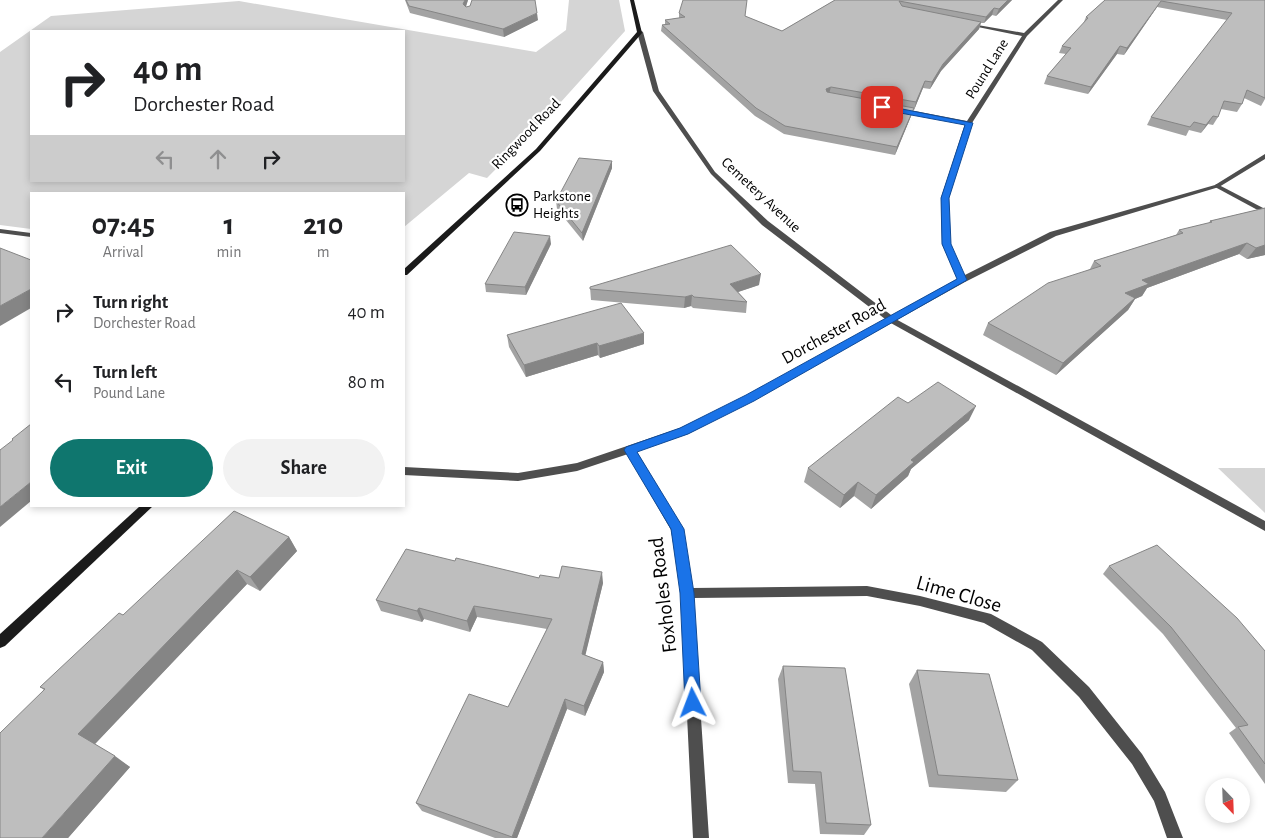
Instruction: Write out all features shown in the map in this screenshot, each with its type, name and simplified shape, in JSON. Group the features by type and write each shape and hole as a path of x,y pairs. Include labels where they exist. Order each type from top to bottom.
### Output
{"main road":[{"path":"632,0 640,32"},
{"name":"Ringwood Road","path":"405,272 538,150 640,32"},
{"path":"0,642 147,507"}],"street":[{"name":"Pound Lane","path":"962,280 946,244 945,198 969,123 1026,35 1061,0"},
{"path":"958,22 1026,35"},
{"name":"Cemetery Avenue","path":"640,32 656,91 713,173 765,222 892,320 1265,526"},
{"path":"894,110 969,123"},
{"name":"Dorchester Road","path":"405,472 518,477 577,467 684,431 737,405 962,280 1053,234 1217,186 1265,156"},
{"path":"1217,186 1265,212"},
{"path":"0,231 30,235"},
{"name":"Foxholes Road","path":"630,450 677,529 687,593 701,838"},
{"name":"Lime Close","path":"687,593 866,592 920,601 987,618 1037,646 1084,692 1138,759 1160,797 1175,838"}],"shaded area":[{"path":"569,0 619,0 625,31 551,113 487,178 469,173 405,226 405,192 30,192 30,229 0,225 0,52 30,31 30,182 405,182 405,30 31,30 51,16 239,1 536,52 566,30"},
{"path":"1218,468 1265,468 1265,513"}],"building":[{"path":"406,0 465,0 463,4 466,7 470,6 472,0 535,0 537,13 503,29 409,6"},
{"path":"683,0 747,0 745,16 782,31 835,0 1008,0 999,9 994,8 986,17 899,1 902,6 981,22 943,64 932,82 925,81 916,102 831,87 826,89 827,92 914,108 897,147 785,126 756,108 662,25 670,24 665,20 685,17 679,13"},
{"path":"1105,0 1265,0 1265,98 1247,90 1242,104 1224,101 1218,117 1213,116 1206,125 1194,122 1190,127 1151,117 1232,13 1161,1 1127,48 1120,46 1091,87 1047,76 1071,48 1062,46 1088,18 1086,17"},
{"path":"579,158 612,161 582,233 556,201"},
{"path":"1265,208 1265,245 1256,248 1247,243 1142,280 1149,284 1125,293 1135,298 1063,363 988,323 1048,283 1101,266 1094,261 1183,233 1179,230"},
{"path":"514,232 550,236 525,287 485,284"},
{"path":"731,245 761,274 730,284 747,302 694,297 692,295 685,297 590,289 590,287"},
{"path":"0,248 30,260 30,290 0,306"},
{"path":"621,303 644,333 599,346 597,343 524,365 507,335"},
{"path":"938,382 976,406 911,460 914,462 876,495 858,482 844,495 808,468 898,397 908,403"},
{"path":"30,425 30,483 0,507 0,450"},
{"path":"234,511 289,537 250,577 237,570 78,734 115,756 42,838 0,838 0,733 45,689 40,687 119,613 123,615"},
{"path":"1157,545 1237,618 1265,651 1265,764 1238,727 1248,725 1171,627 1109,566"},
{"path":"406,549 455,561 456,558 539,578 540,575 559,578 562,566 602,572 582,654 603,662 584,706 565,699 512,837 416,803 469,694 508,707 552,619 474,606 467,621 419,608 417,611 376,600"},
{"path":"783,666 845,668 871,825 826,823 821,772 793,771"},
{"path":"917,670 989,674 1018,780 938,775"}],"place":[{"name":"Parkstone Heights","path":"517,205"}],"route":[{"path":"693,703 687,593 677,529 630,450 684,431 750,398 962,280 946,244 945,198 969,123 882,107"}]}
